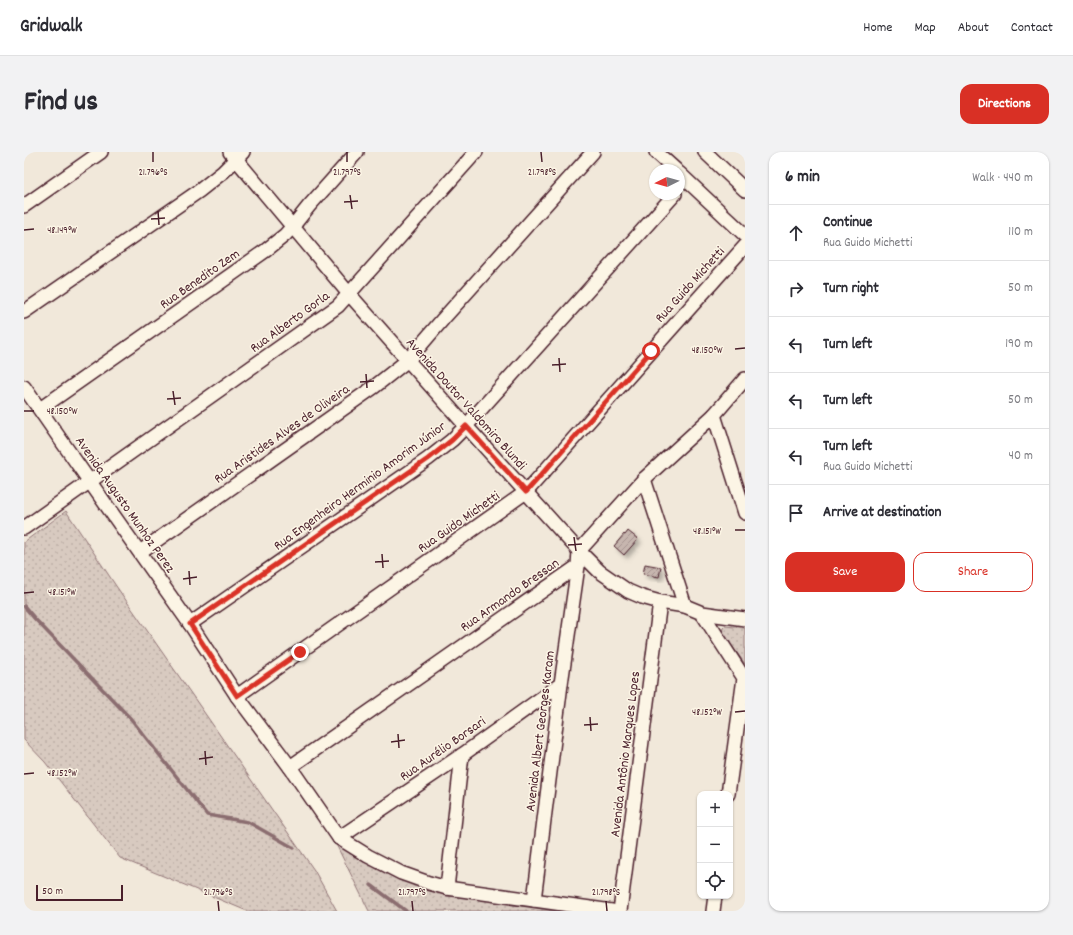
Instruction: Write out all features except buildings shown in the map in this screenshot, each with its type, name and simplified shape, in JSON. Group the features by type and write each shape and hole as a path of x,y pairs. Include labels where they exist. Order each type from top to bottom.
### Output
{"street":[{"path":"24,206 101,152"},
{"name":"Rua Benedito Zem","path":"40,409 265,252 285,235 357,152"},
{"name":"Rua Alberto Gorla","path":"24,528 338,306 350,295 476,152"},
{"name":"Rua Aristides Alves de Oliveira","path":"140,552 374,387 408,360 593,152"},
{"path":"656,152 669,164"},
{"path":"705,152 745,190"},
{"path":"24,312 199,191 223,172 236,154"},
{"name":"Avenida Doutor Valdomiro Blundi","path":"236,154 350,295 466,426 579,551 599,571 628,591 642,597 660,602 685,606 702,613 745,619"},
{"path":"685,183 730,220 745,235"},
{"name":"Rua Engenheiro Herminio Amorim Júnior","path":"190,624 428,459 452,440 670,200"},
{"name":"Rua Guido Michetti","path":"237,696 526,492 745,246"},
{"path":"579,551 644,479 714,415 745,379"},
{"name":"Avenida Augusto Munhoz Perez","path":"24,387 190,624 237,696 290,767 339,838 368,856 401,873 447,888 612,911"},
{"path":"714,415 745,513"},
{"path":"644,479 685,606"},
{"name":"Rua Armando Bressan","path":"290,767 578,566 579,551"},
{"name":"Avenida Albert Georges Karam","path":"534,900 561,684 578,566"},
{"name":"Avenida Antônio Marques Lopes","path":"620,911 660,602"},
{"path":"702,613 745,678 728,791"},
{"name":"Rua Aurélio Borsari","path":"339,838 462,755 561,684"},
{"path":"447,888 462,755"},
{"path":"712,911 714,899"}],"shaded area":[{"path":"66,511 116,586 314,870 337,911 247,911 120,858 45,762 24,740 24,542"},
{"path":"725,626 745,628 745,664 722,632"},
{"path":"328,828 350,850 446,896 534,902 607,911 369,911"}],"waterway":[{"path":"24,606 131,719 207,815 248,822 294,848"},
{"path":"371,885 406,911"}],"route":[{"path":"300,652 237,696 190,624 428,459 452,440 466,426 526,492 651,351"}]}
